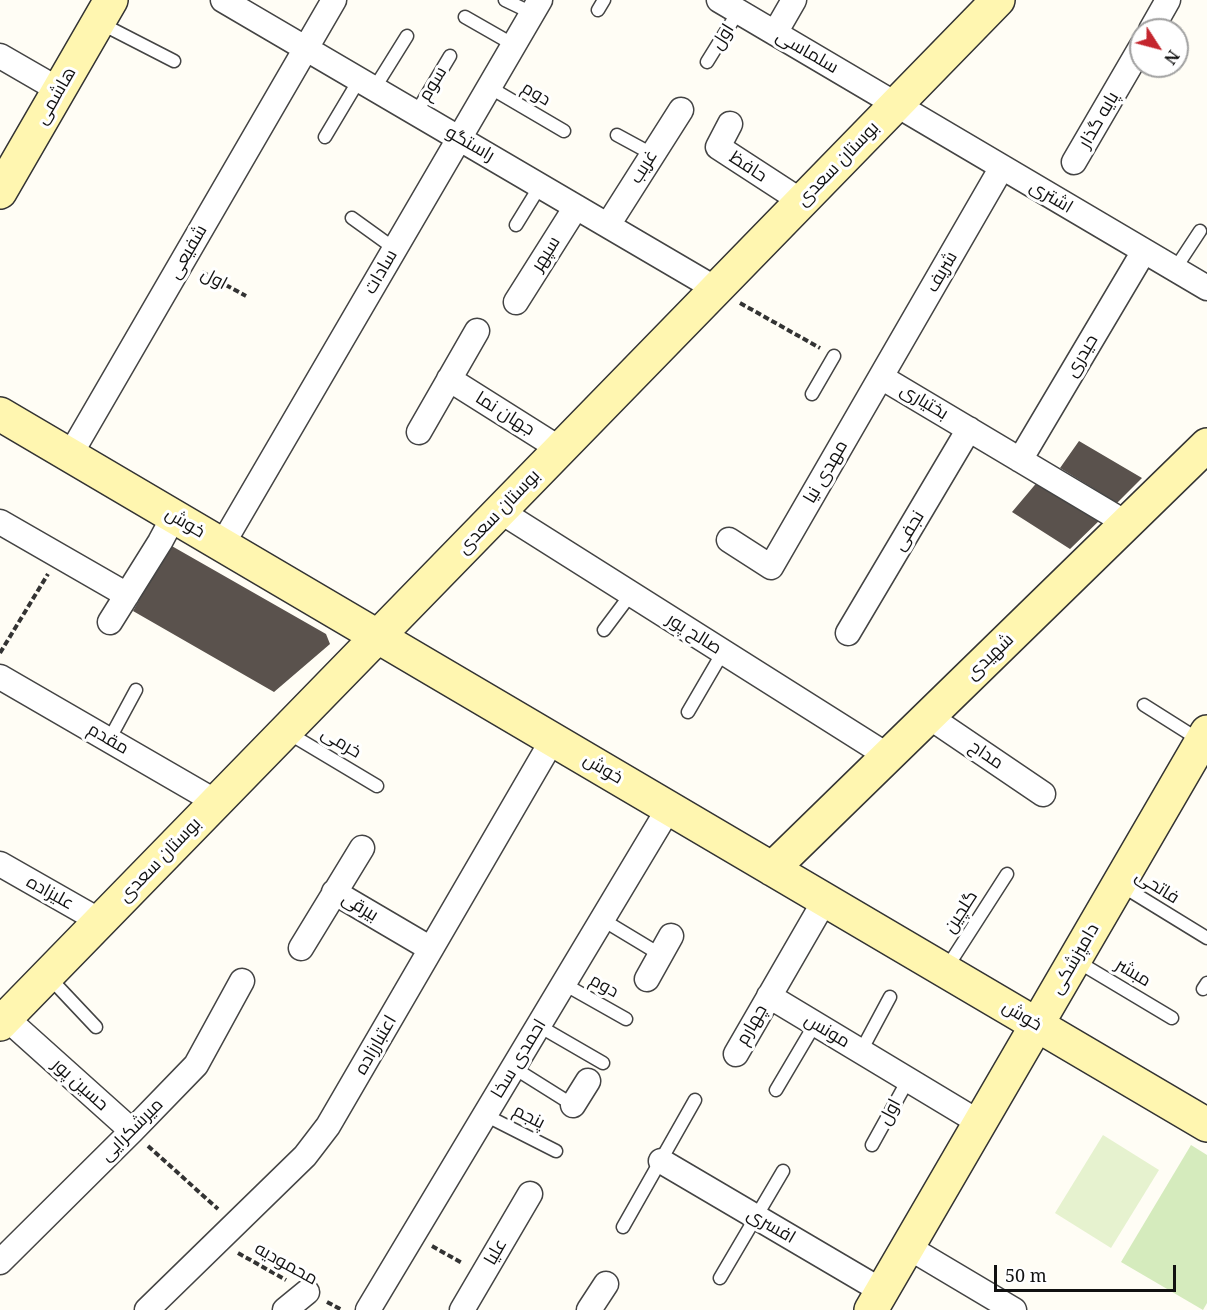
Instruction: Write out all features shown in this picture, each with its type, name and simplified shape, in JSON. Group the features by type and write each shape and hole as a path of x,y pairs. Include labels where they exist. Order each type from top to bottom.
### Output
{"main road":[{"name":"بوستان سعدی","path":"7,1013 285,732 998,0"},
{"name":"هاشمی","path":"0,192 105,11"},
{"name":"خوش","path":"0,414 1206,1122"},
{"name":"شهیدی","path":"772,869 1207,445"},
{"name":"دامپزشکی","path":"876,1300 1205,739"}],"street":[{"name":"شفیعی","path":"70,455 334,0"},
{"path":"775,33 794,0"},
{"path":"1158,18 1168,0"},
{"name":"راستگو","path":"232,2 306,49 716,289"},
{"name":"سلماسی","path":"729,6 896,105"},
{"name":"سادات","path":"222,545 536,7"},
{"path":"0,56 59,90"},
{"name":"پایه گذار","path":"1074,162 1129,68"},
{"name":"اشتری","path":"896,105 1207,288"},
{"name":"غریب","path":"608,225 681,110"},
{"name":"حافظ","path":"730,123 718,147 801,201"},
{"name":"شریف","path":"881,377 1002,167"},
{"name":"سپهر","path":"516,302 576,207"},
{"name":"حیدری","path":"1020,460 1144,251"},
{"path":"419,432 477,331"},
{"name":"بختیاری","path":"881,377 1126,523"},
{"name":"مهدی نیا","path":"729,540 771,567 881,377"},
{"name":"جهان نما","path":"449,379 560,449"},
{"name":"نجفی","path":"848,633 969,429"},
{"name":"صالح پور","path":"500,511 888,756"},
{"path":"110,622 174,516"},
{"path":"0,522 127,595"},
{"name":"مقدم","path":"0,677 216,802"},
{"name":"مداح","path":"928,716 1043,794"},
{"name":"اعتبارزاده","path":"147,1310 305,1155 328,1126 553,739"},
{"name":"احمدی سخا","path":"368,1310 669,808"},
{"name":"بیرقی","path":"362,848 334,892 431,949"},
{"name":"علیزاده","path":"0,864 100,921"},
{"path":"301,948 334,892"},
{"path":"769,996 825,900"},
{"path":"647,979 666,946"},
{"name":"میرشکرایی","path":"0,1262 196,1065 242,981"},
{"name":"مونس","path":"769,996 980,1123"},
{"name":"چهارم","path":"735,1054 769,996"},
{"name":"حسین پور","path":"7,1013 132,1131"},
{"path":"573,1105 595,1072"},
{"name":"افسری","path":"660,1161 756,1217 876,1300"},
{"name":"علیا","path":"462,1310 530,1194"},
{"path":"908,1247 1014,1310"},
{"path":"589,1310 606,1284"},
{"path":"285,1310 307,1292"}],"lane":[{"path":"505,0 536,7"},
{"name":"اول","path":"707,62 729,6"},
{"path":"105,11 174,61"},
{"path":"465,17 514,45"},
{"path":"325,137 407,36"},
{"name":"سوم","path":"416,113 450,56"},
{"name":"دوم","path":"489,87 564,131"},
{"path":"617,135 652,154"},
{"path":"516,225 540,186"},
{"path":"352,218 395,249"},
{"path":"1174,269 1200,231"},
{"path":"812,394 834,356"},
{"path":"604,630 631,594"},
{"path":"688,712 723,652"},
{"path":"109,740 136,690"},
{"path":"1144,705 1205,739"},
{"name":"خرمی","path":"285,732 377,786"},
{"name":"گلچین","path":"945,970 1007,874"},
{"name":"فاتحی","path":"1119,884 1207,938"},
{"path":"603,920 666,946"},
{"name":"مبشر","path":"1075,959 1172,1018"},
{"path":"47,975 96,1027"},
{"name":"دوم","path":"564,984 626,1019"},
{"path":"861,1052 890,997"},
{"path":"776,1090 815,1024"},
{"path":"538,1026 595,1072"},
{"path":"514,1068 573,1105"},
{"name":"اول","path":"872,1145 908,1080"},
{"path":"623,1227 695,1100"},
{"name":"پنجم","path":"485,1116 556,1151"},
{"path":"720,1278 783,1171"}],"path":[{"name":"اول","path":"182,262 246,296"},
{"path":"716,289 834,356"},
{"path":"0,653 59,556"},
{"path":"132,1131 226,1233"},
{"name":"محمودیه","path":"226,1233 307,1292 342,1310"},
{"path":"414,1235 483,1275"}],"green space":[{"path":"1103,1135 1159,1170 1111,1248 1055,1213"},
{"path":"1191,1145 1207,1155 1207,1303 1203,1310 1121,1262"}],"building":[{"path":"1079,441 1142,478 1117,503 1060,468"},
{"path":"1039,480 1102,518 1070,549 1012,512"},
{"path":"170,545 326,634 330,644 274,692 133,611"}]}
